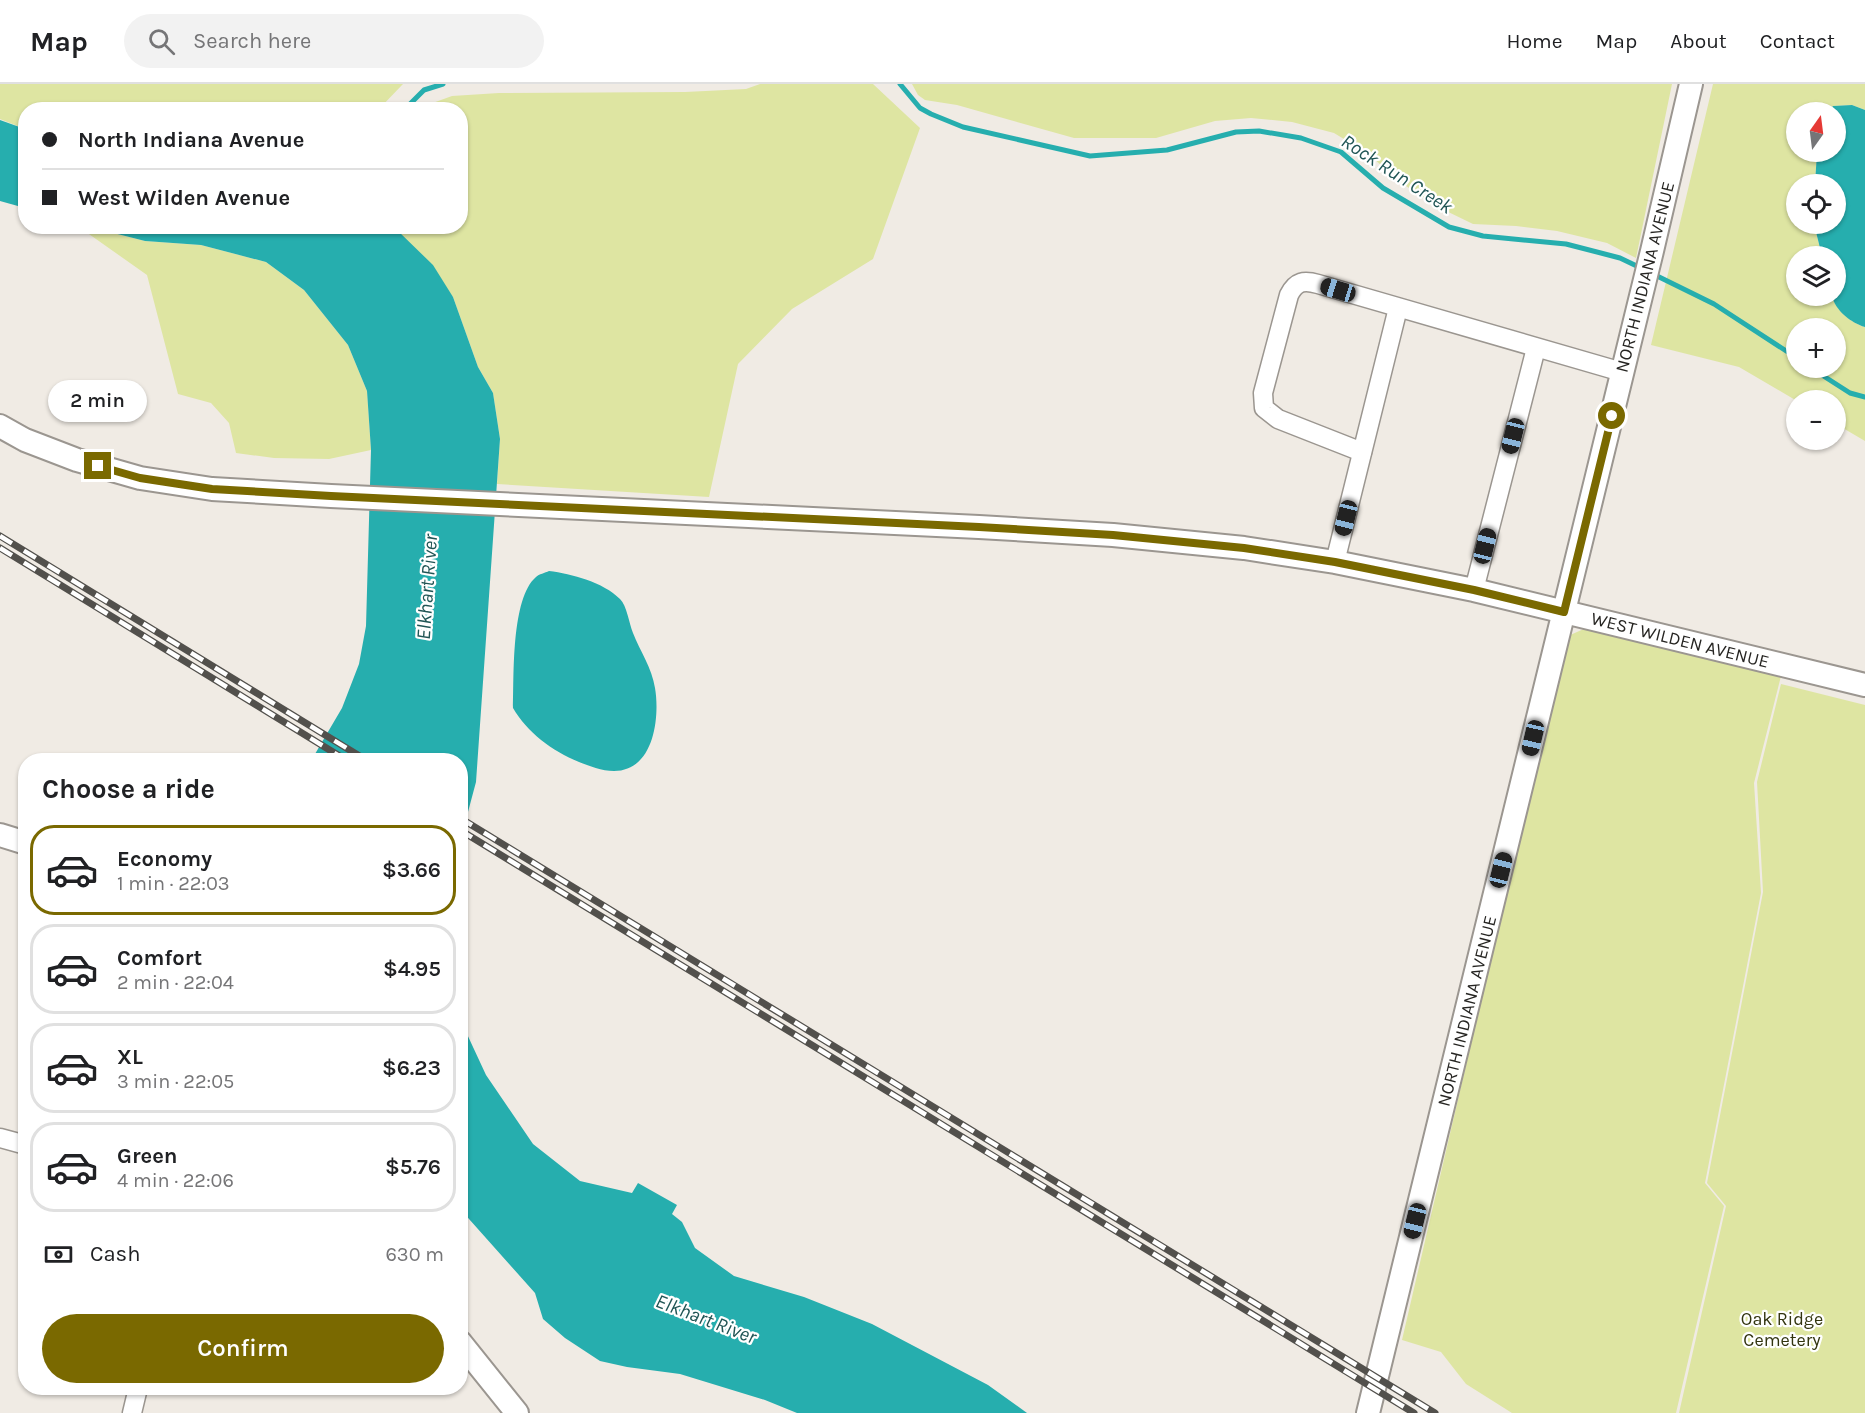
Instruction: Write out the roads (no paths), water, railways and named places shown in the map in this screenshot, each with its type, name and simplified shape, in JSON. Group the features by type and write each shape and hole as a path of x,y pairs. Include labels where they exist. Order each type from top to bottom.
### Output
{"street":[{"name":"NORTH INDIANA AVENUE","path":"1368,1413 1642,295 1691,84"},
{"path":"1362,452 1278,419 1264,408 1263,393 1289,295 1299,282 1318,284 1622,372"},
{"path":"1335,562 1398,308"},
{"path":"1474,590 1536,348"},
{"name":"WEST WILDEN AVENUE","path":"0,426 25,440 77,460 140,478 212,489 1113,535 1244,548 1335,562 1474,590 1865,685"},
{"path":"0,835 18,841"},
{"path":"0,1138 18,1143"},
{"path":"468,1352 517,1413"},
{"path":"132,1413 136,1395"}],"water":[{"path":"1846,105 1865,110 1865,327 1844,315 1836,306 1846,306 1846,246 1820,246 1816,234 1846,234 1846,174 1816,174 1816,162 1846,162"},
{"path":"0,120 18,126 18,206 0,201"},
{"name":"Elkhart River","path":"118,234 401,234 433,265 453,297 478,367 493,393 500,439 476,782 468,812 468,753 316,753 342,708 359,664 366,626 371,450 367,391 348,345 304,290 266,262 201,245 145,241"},
{"path":"549,571 587,580 605,588 620,599 649,667 656,700 655,727 646,752 638,762 627,769 605,770 569,758 533,733 513,708 514,658 522,602 528,587 536,577"},
{"name":"Elkhart River","path":"468,1036 486,1075 533,1144 580,1181 632,1193 638,1183 677,1205 672,1214 682,1222 695,1248 734,1276 804,1297 872,1324 988,1385 1027,1413 797,1413 765,1400 680,1374 600,1361 565,1338 543,1319 535,1293 468,1218"}],"waterway":[{"name":"Rock Run Creek","path":"412,102 424,90 443,84"},
{"name":"Rock Run Creek","path":"900,84 920,108 963,127 1090,156 1167,150 1236,132 1259,131 1301,138 1341,152 1383,188 1449,227 1483,236 1566,244 1620,258 1643,269"},
{"name":"Rock Run Creek","path":"1651,273 1714,304 1786,351"},
{"name":"Rock Run Creek","path":"1827,378 1850,393 1865,397"}],"railway":[{"path":"0,536 355,753"},
{"path":"0,548 335,753"},
{"path":"468,823 1435,1413"},
{"path":"468,835 1414,1413"}],"park label":[{"name":"Oak Ridge Cemetery","path":"1782,1329"}]}
